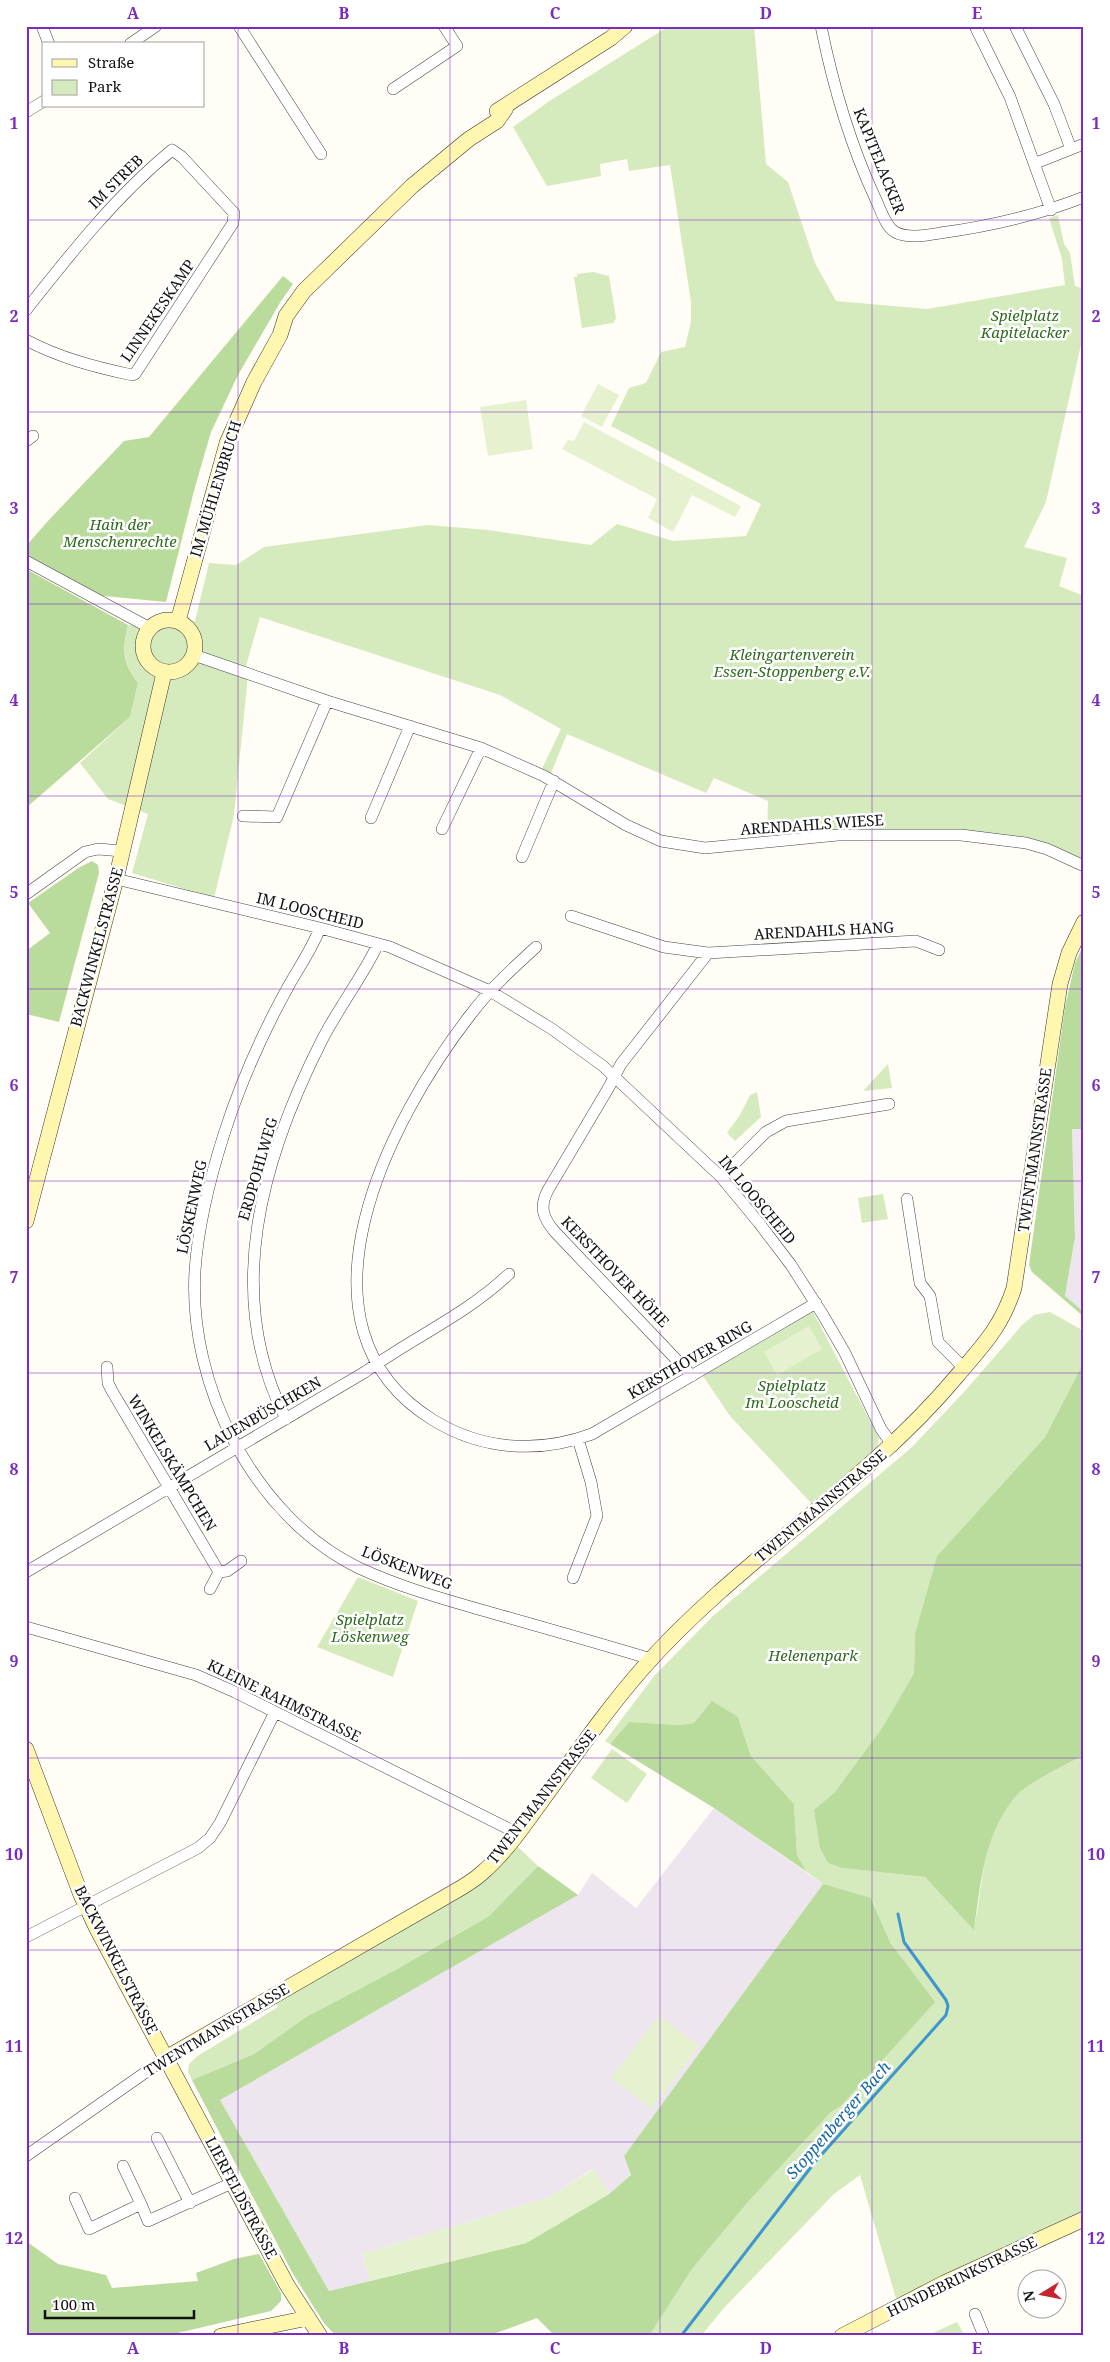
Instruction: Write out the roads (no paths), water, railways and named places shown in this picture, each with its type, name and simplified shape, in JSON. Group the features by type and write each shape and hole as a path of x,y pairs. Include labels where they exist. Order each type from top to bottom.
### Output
{"main road":[{"name":"IM MÜHLENBRUCH","path":"612,38 625,26"},
{"name":"IM MÜHLENBRUCH","path":"178,621 227,442 254,382 280,336 306,303 318,279 412,186 469,139 497,121 506,108 612,38 638,26"},
{"path":"163,620 178,621 192,633 195,644 194,655 182,669 164,673 150,664 144,653 144,638 150,628 163,620"},
{"name":"BACKWINKELSTRASSE","path":"26,1221 116,879 164,673"},
{"name":"TWENTMANNSTRASSE","path":"166,2058 472,1881 504,1851 602,1718 651,1659 700,1609 893,1446 924,1415 1000,1324 1014,1288 1060,984 1069,953 1084,922"},
{"name":"BACKWINKELSTRASSE","path":"26,1749 86,1906 166,2058"},
{"name":"LIERFELDSTRASSE","path":"166,2058 234,2182 287,2285 320,2336"},
{"name":"HUNDEBRINKSTRASSE","path":"842,2336 944,2283 1084,2220"},
{"path":"220,2336 308,2318"}],"street":[{"path":"42,26 48,42"},
{"path":"133,42 156,26"},
{"path":"239,26 321,154"},
{"path":"393,89 457,46 444,26"},
{"name":"KAPITELACKER","path":"821,26 839,102 854,146 871,190 893,231 901,235 928,234 988,227 1051,210 1084,197"},
{"path":"974,26 1010,97 1036,163 1051,210"},
{"path":"1015,26 1050,95 1071,149"},
{"path":"26,112 42,102"},
{"path":"1036,163 1084,144"},
{"name":"IM STREB","path":"26,310 87,233 139,180 172,150 182,157 235,217"},
{"name":"LINNEKESKAMP","path":"26,340 67,358 95,367 132,375 135,374 235,217"},
{"path":"26,562 150,628"},
{"name":"ARENDAHLS WIESE","path":"194,655 327,701 482,748 554,781 642,833 661,841 705,848 838,835 961,835 1026,843 1047,849 1084,866"},
{"path":"243,816 276,817 327,701"},
{"path":"372,818 410,726"},
{"path":"442,829 482,748"},
{"path":"522,857 554,781"},
{"path":"26,894 85,852 98,849 122,851"},
{"name":"IM LOOSCHEID","path":"116,879 320,928 378,944 435,966 490,991 552,1029 615,1076 721,1177 775,1243 816,1303 845,1353 881,1429 893,1446"},
{"name":"ARENDAHLS HANG","path":"571,916 664,947 708,952 916,941 939,950"},
{"name":"LÖSKENWEG","path":"320,928 314,944 288,986 263,1036 235,1102 209,1188 198,1244 195,1298 200,1345 214,1396 237,1448 258,1479 291,1517 324,1546 359,1568 418,1591 651,1659"},
{"name":"ERDPOHLWEG","path":"286,1419 271,1387 258,1341 252,1288 255,1237 271,1172 299,1091 332,1022 378,944"},
{"path":"490,991 536,946"},
{"path":"615,1076 621,1064 708,952"},
{"name":"KERSTHOVER RING","path":"490,991 444,1051 411,1105 380,1174 364,1223 356,1265 356,1287 363,1327 376,1364 404,1397 424,1414 448,1429 473,1439 519,1447 539,1446 578,1439 616,1422 816,1303"},
{"name":"KERSTHOVER HÖHE","path":"615,1076 548,1190 542,1206 544,1217 555,1232 692,1376"},
{"path":"721,1177 766,1132 786,1121 889,1104"},
{"path":"907,1199 920,1283 930,1296 938,1342 964,1368"},
{"name":"LAUENBÜSCHKEN","path":"26,1572 376,1364 471,1304 509,1274"},
{"name":"WINKELSKÄMPCHEN","path":"107,1367 108,1383 112,1391 219,1572"},
{"path":"573,1578 597,1516 591,1482 578,1439"},
{"path":"210,1589 219,1572 227,1571 241,1561"},
{"name":"KLEINE RAHMSTRASSE","path":"26,1627 196,1675 275,1712 517,1833"},
{"path":"26,1937 198,1848 210,1838 220,1823 275,1712"},
{"name":"TWENTMANNSTRASSE","path":"26,2156 166,2058"},
{"path":"157,2138 190,2203"},
{"path":"123,2166 148,2221 234,2182"},
{"path":"75,2198 89,2229 141,2204"},
{"path":"975,2314 984,2336"}],"waterway":[{"name":"Stoppenberger Bach","path":"681,2336 815,2162 946,2015 948,2006 946,2000 904,1942 898,1914"}],"park label":[{"name":"Spielplatz Kapitelacker","path":"1025,324"},
{"name":"Hain der Menschenrechte","path":"120,534"},
{"name":"Kleingartenverein Essen-Stoppenberg e.V.","path":"792,664"},
{"name":"Spielplatz Im Looscheid","path":"792,1394"},
{"name":"Spielplatz Löskenweg","path":"370,1628"},
{"name":"Helenenpark","path":"813,1656"}]}
